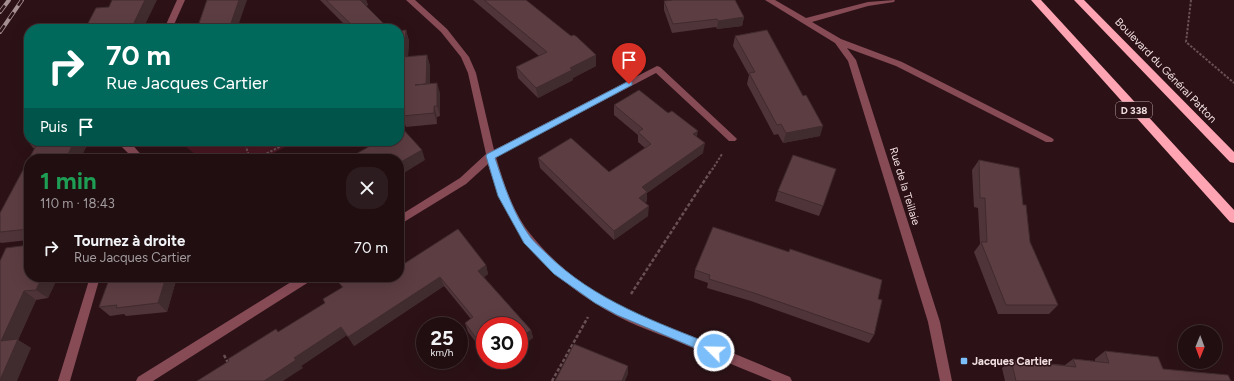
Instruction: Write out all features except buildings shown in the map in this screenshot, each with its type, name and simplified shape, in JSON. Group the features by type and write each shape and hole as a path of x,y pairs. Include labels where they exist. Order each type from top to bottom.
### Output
{"highway":[{"name":"D 338","path":"1036,0 1234,218"},
{"name":"Boulevard du Général Patton","path":"1079,0 1234,159"},
{"path":"1085,0 1095,17"}],"street":[{"path":"170,24 181,0"},
{"path":"410,0 452,38 470,68 490,156 502,196 528,240 557,271 620,312 786,381"},
{"name":"Rue de la Teillaie","path":"768,0 838,41 852,60 860,80 934,322 946,381"},
{"path":"805,21 868,4 891,0"},
{"path":"838,41 899,64 1049,140"},
{"path":"404,218 463,181 490,156 657,69 732,139"},
{"path":"126,146 135,154"},
{"path":"64,381 94,282"},
{"path":"142,381 300,282"}],"path":[{"path":"1191,0 1186,42 1234,83"},
{"path":"620,312 732,139"},
{"path":"266,154 281,146"},
{"path":"552,381 598,299"},
{"path":"214,335 231,368"}],"shaded area":[{"path":"185,146 287,146 272,154 195,154"}],"railway":[{"path":"0,12 9,0"},
{"path":"0,32 22,0"}],"place":[{"name":"Jacques Cartier","path":"964,361"}],"route":[{"path":"629,84 490,156 502,196 528,240 557,271 620,312 714,351"}]}
